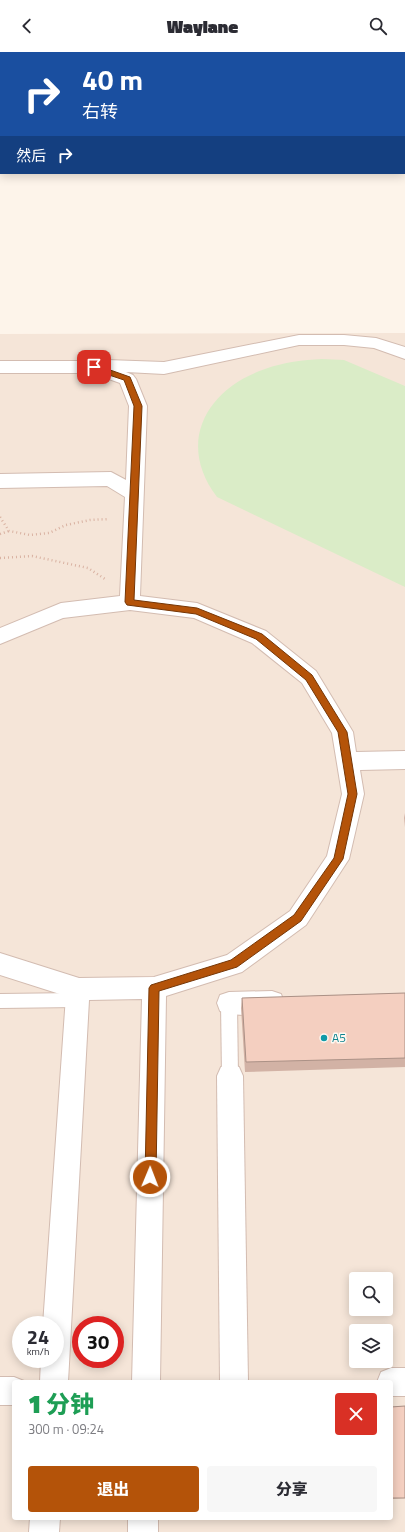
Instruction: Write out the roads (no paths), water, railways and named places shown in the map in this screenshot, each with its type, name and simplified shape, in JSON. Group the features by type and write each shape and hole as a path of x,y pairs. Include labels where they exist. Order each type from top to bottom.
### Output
{"street":[{"path":"106,366 164,368 299,340 344,340 376,343 405,353"},
{"path":"0,367 94,367 127,379 138,406 130,602"},
{"path":"0,481 111,479 134,494"},
{"path":"0,636 61,612 130,602 197,611 259,637 309,678 342,732 353,794 338,859 298,918 234,964 154,988 78,994 0,964"},
{"path":"347,760 405,760"},
{"path":"146,1380 154,988"},
{"path":"54,1380 78,994"},
{"path":"229,1003 290,1002"},
{"path":"230,1076 234,1380"},
{"path":"393,1382 405,1382"},
{"path":"0,1391 12,1391"},
{"path":"44,1532 45,1520"},
{"path":"143,1520 143,1532"}],"lane":[{"path":"0,1001 78,994"},
{"path":"229,1003 230,1076"}],"place":[{"name":"A5","path":"324,1038"}]}
